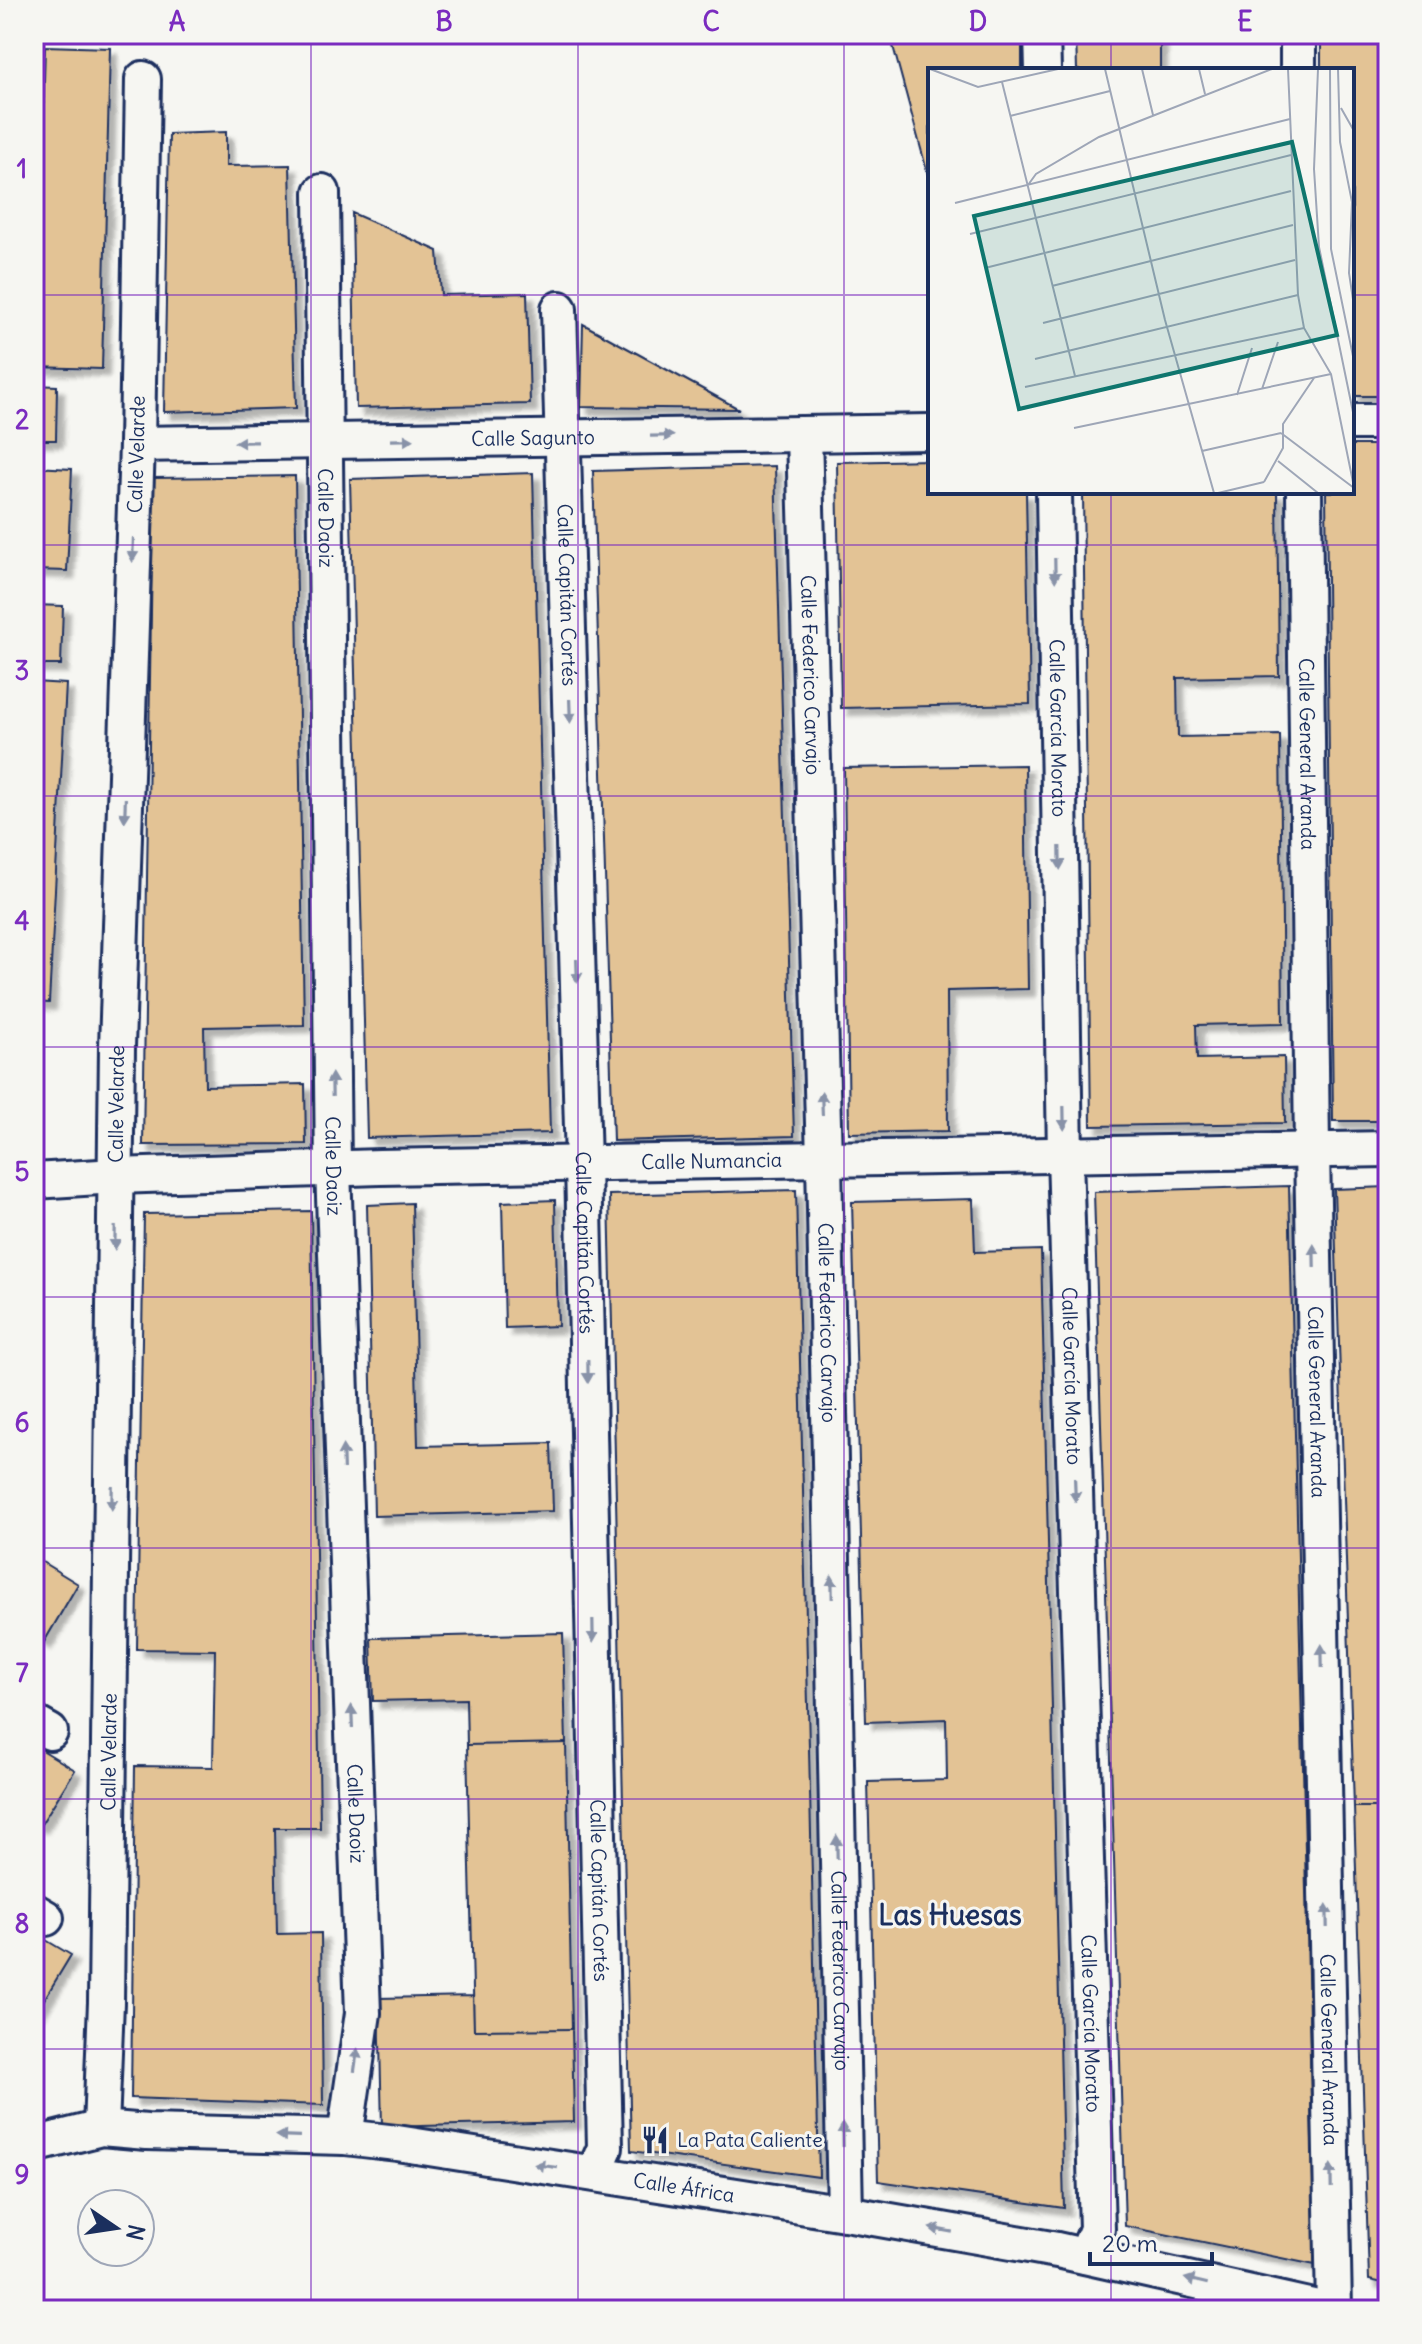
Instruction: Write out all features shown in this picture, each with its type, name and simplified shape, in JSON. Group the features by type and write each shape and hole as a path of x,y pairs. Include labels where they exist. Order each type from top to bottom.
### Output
{"street":[{"path":"1042,34 1043,68"},
{"path":"1298,34 1298,68"},
{"name":"Calle Velarde","path":"101,2128 106,2002 116,1176 137,444 143,79"},
{"name":"Calle Daoiz","path":"322,192 333,1169 363,2013 345,2137"},
{"name":"Calle Capitán Cortés","path":"559,309 583,1164 605,2148 594,2173"},
{"path":"1354,422 1388,422"},
{"name":"Calle Sagunto","path":"137,444 928,432"},
{"name":"Calle Federico Carvajo","path":"804,435 824,1160 845,2213"},
{"name":"Calle García Morato","path":"1054,494 1065,1155 1097,2229 1086,2256"},
{"name":"Calle General Aranda","path":"1304,494 1312,1150 1334,2310"},
{"name":"Calle Numancia","path":"34,1181 333,1169 1388,1149"},
{"name":"Calle África","path":"34,2145 101,2128 345,2137 845,2213 1086,2256 1327,2310"}],"building":[{"path":"1022,34 1022,68 928,68 928,175 890,35"},
{"path":"1076,34 1160,34 1160,68 1077,68"},
{"path":"1321,34 1388,34 1388,396 1354,396 1354,68 1321,68"},
{"path":"45,46 110,48 102,369 36,367"},
{"path":"226,132 226,166 290,165 296,408 164,412 169,134"},
{"path":"352,213 438,251 441,295 527,293 530,404 356,408"},
{"path":"583,324 739,409 581,407"},
{"path":"34,385 57,386 56,440 34,440"},
{"path":"1354,445 1388,445 1388,1121 1333,1121 1326,494 1354,494"},
{"path":"928,460 928,494 1026,494 1030,704 841,708 837,462"},
{"path":"775,466 794,1136 613,1141 593,471"},
{"path":"34,467 72,469 67,571 34,570"},
{"path":"533,473 550,1133 367,1138 350,479"},
{"path":"295,476 304,1025 204,1027 205,1086 305,1084 306,1144 143,1145 153,478"},
{"path":"1083,494 1277,494 1279,676 1177,678 1178,737 1280,735 1283,1023 1196,1025 1197,1059 1284,1057 1285,1123 1091,1126"},
{"path":"34,605 63,606 61,665 34,665"},
{"path":"34,682 66,684 49,1003 34,1002"},
{"path":"1025,765 1028,989 947,991 948,1131 849,1133 844,768"},
{"path":"1289,1186 1315,2265 1125,2226 1094,1192"},
{"path":"1388,1187 1388,1807 1354,1807 1334,1189"},
{"path":"796,1190 819,2177 631,2151 609,1195"},
{"path":"973,1199 975,1252 1041,1250 1064,2208 878,2181 868,1782 947,1780 946,1719 866,1722 852,1202"},
{"path":"555,1200 558,1326 505,1328 502,1202"},
{"path":"412,1203 418,1446 551,1443 553,1511 374,1516 367,1205"},
{"path":"311,1211 320,1828 275,1828 277,1934 321,1933 323,2105 131,2098 135,1766 213,1767 215,1650 137,1649 144,1214"},
{"path":"34,1557 78,1584 44,1642 34,1636"},
{"path":"563,1633 566,1743 467,1745 466,1699 373,1701 371,1638"},
{"path":"566,1743 572,2029 474,2030 467,1745"},
{"path":"34,1745 75,1770 40,1826 34,1823"},
{"path":"1354,1807 1388,1807 1388,2284 1369,2280"},
{"path":"34,1933 71,1955 36,2013 34,2012"},
{"path":"473,1996 474,2030 572,2029 574,2122 382,2127 379,1998"}],"place":[{"name":"La Pata Caliente","path":"655,2140"}],"district":[{"name":"Las Huesas","path":"950,1915"}]}
